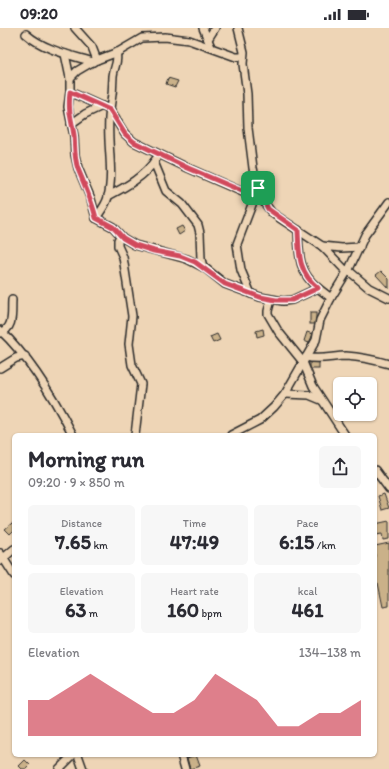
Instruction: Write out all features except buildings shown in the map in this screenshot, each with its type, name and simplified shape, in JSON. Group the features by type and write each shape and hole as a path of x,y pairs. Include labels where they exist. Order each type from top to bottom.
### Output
{"street":[{"path":"75,28 92,47 95,61"},
{"path":"203,28 211,47"},
{"path":"208,39 215,28"},
{"path":"238,28 243,49 248,128 253,168 263,201 272,213 322,246 348,271 369,288 389,298"},
{"path":"26,34 32,40 66,54 95,61"},
{"path":"70,78 77,71 142,38 165,37 189,40 236,57 243,57"},
{"path":"96,218 108,196 111,166 108,124 114,71 118,62 116,52"},
{"path":"66,54 70,78 68,107 78,168 91,199 96,218 113,227 120,236 136,245 180,256 203,267 225,284 251,294 271,300 292,300 318,288"},
{"path":"70,92 110,110 125,134 134,142 212,179 263,201"},
{"path":"72,124 85,114 102,106"},
{"path":"108,196 139,177 154,162 159,154"},
{"path":"154,162 166,191 182,204 198,225 203,267"},
{"path":"251,294 241,270 237,244 256,197 258,188"},
{"path":"235,433 260,420 285,394 316,340 320,320 331,298 348,271 369,229 389,202"},
{"path":"298,230 299,260 313,284 331,298"},
{"path":"120,236 118,246 123,257 132,316 129,344 132,365 141,384 135,433"},
{"path":"322,246 342,248 360,247"},
{"path":"12,300 11,322 6,331 1,332 25,356 63,414 72,433"},
{"path":"271,300 268,314 278,331 304,360 313,386 344,433"},
{"path":"0,368 16,358 25,356"},
{"path":"304,360 345,356 376,360 389,364"},
{"path":"285,394 309,395 322,401"},
{"path":"377,473 389,489"},
{"path":"12,550 1,557 12,572"},
{"path":"59,769 71,757"},
{"path":"79,757 83,769"},
{"path":"182,757 185,769"}],"route":[{"path":"70,92 110,110 125,134 134,142 212,179 256,197 258,188 268,209 298,230 299,260 313,284 318,288 292,300 283,301 260,297 225,284 195,262 180,256 154,251 135,245 120,236 113,227 96,218 85,182 78,168 75,155 74,136 68,107 70,92"}]}
